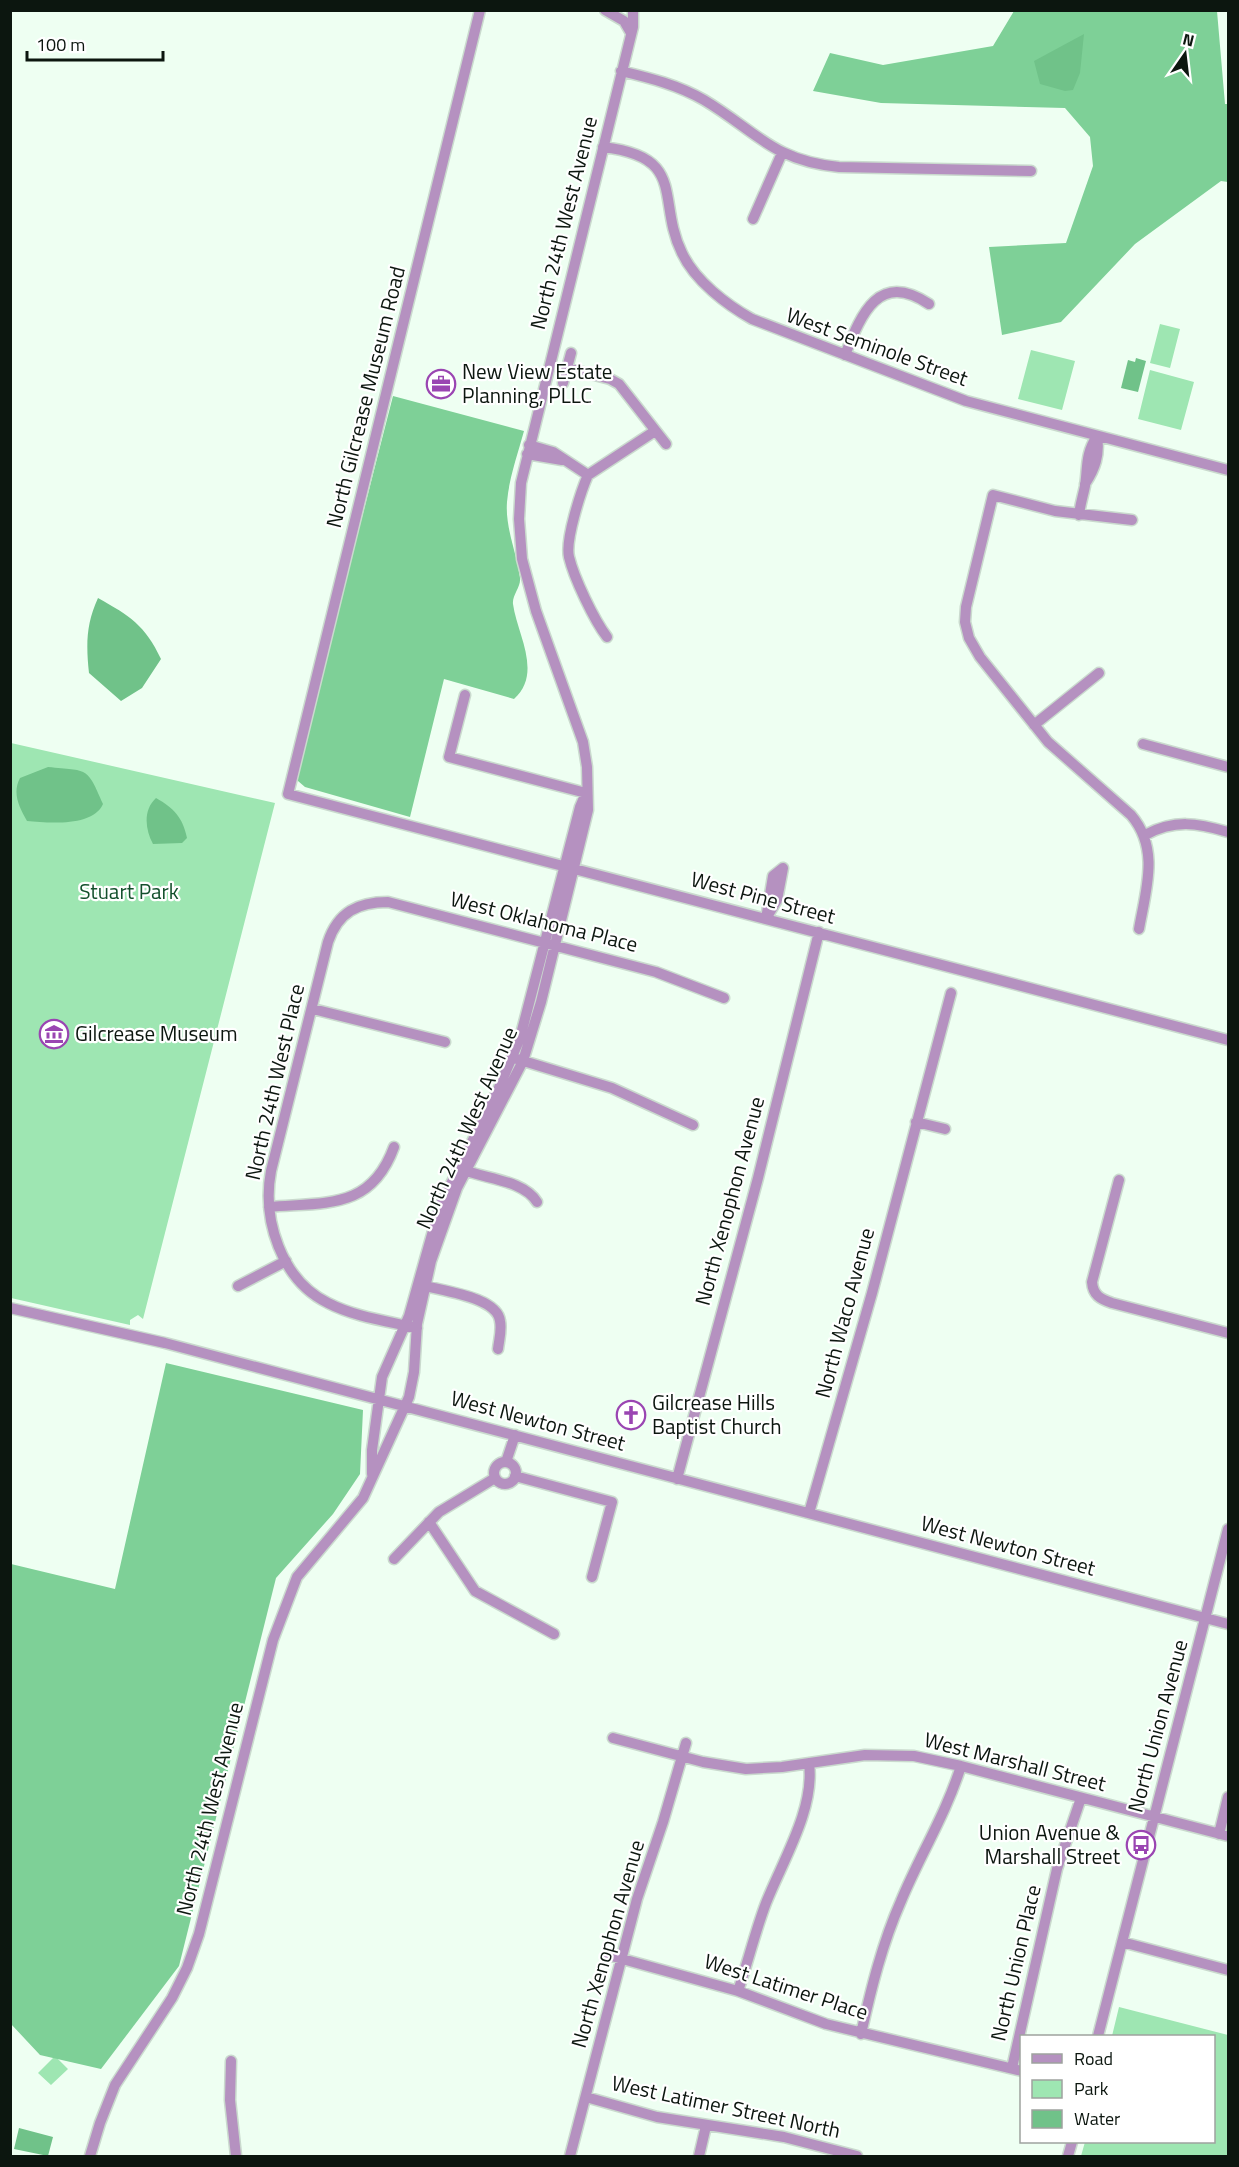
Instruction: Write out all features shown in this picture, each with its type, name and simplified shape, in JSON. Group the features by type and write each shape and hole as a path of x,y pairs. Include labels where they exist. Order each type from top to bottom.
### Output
{"street":[{"name":"North Gilcrease Museum Road","path":"288,794 480,10"},
{"path":"605,10 624,21 631,33"},
{"name":"North 24th West Avenue","path":"372,1475 377,1399 389,1356 405,1325 420,1285 434,1222 518,1059 570,867 586,793 587,767 583,742 530,592 522,559 519,519 521,483 631,33 633,10"},
{"path":"621,71 665,83 694,95 757,139 782,153 811,163 839,167 1030,171"},
{"name":"West Seminole Street","path":"603,147 633,153 657,169 666,184 681,252 690,267 724,300 763,324 966,401 1228,470"},
{"path":"753,219 782,153"},
{"path":"845,355 859,319 875,300 889,293 906,292 928,304"},
{"path":"563,383 571,353"},
{"path":"567,368 615,381 666,444"},
{"path":"607,637 598,624 569,556 588,475 656,430"},
{"path":"1079,515 1085,484 1093,472 1099,450 1097,436"},
{"path":"528,449 553,452 588,475"},
{"path":"1132,520 1079,515 993,495 965,622 973,647 1034,725 1059,753 1131,815 1144,835 1149,862 1139,929"},
{"path":"1034,725 1099,673"},
{"path":"465,695 449,757 586,793"},
{"path":"1143,744 1228,767"},
{"name":"West Pine Street","path":"288,794 1228,1040"},
{"path":"1144,835 1167,824 1187,822 1228,831"},
{"name":"West Oklahoma Place","path":"351,909 370,902 388,902 678,978 724,998"},
{"name":"North 24th West Place","path":"351,909 331,932 271,1171 268,1190 269,1207 276,1239 286,1261 303,1285 326,1302 352,1313 417,1328"},
{"name":"North Xenophon Avenue","path":"678,1479 713,1339 758,1178 819,932"},
{"name":"North Waco Avenue","path":"809,1513 869,1303 951,993"},
{"path":"312,1009 445,1042"},
{"path":"518,1059 612,1088 693,1125"},
{"path":"916,1122 945,1129"},
{"path":"269,1207 331,1202 360,1194 386,1169 394,1148"},
{"path":"461,1169 522,1188 537,1202"},
{"path":"1119,1180 1092,1282 1094,1292 1102,1300 1112,1304 1228,1333"},
{"path":"238,1286 286,1261"},
{"path":"420,1285 476,1299 492,1306 500,1320 498,1349"},
{"name":"North 24th West Avenue","path":"90,2157 115,2085 172,1998 194,1950 273,1640 284,1608 304,1566 363,1498 405,1406 413,1379 420,1285"},
{"name":"West Newton Street","path":"10,1308 148,1339 1228,1624"},
{"path":"495,1478 495,1467 506,1462 515,1435"},
{"path":"506,1462 513,1466 516,1476"},
{"path":"495,1478 506,1484 516,1476"},
{"path":"516,1476 612,1502 592,1577"},
{"path":"393,1559 446,1507 495,1478"},
{"path":"429,1522 475,1591 554,1634"},
{"name":"North Union Avenue","path":"1099,2035 1228,1529"},
{"name":"West Marshall Street","path":"613,1738 746,1769 878,1754 914,1756 961,1766 1224,1835"},
{"name":"North Xenophon Avenue","path":"570,2157 637,1899 686,1743"},
{"path":"738,1991 765,1907 807,1805 810,1782 809,1763"},
{"path":"861,2034 873,1979 889,1929 952,1796 961,1766"},
{"path":"1224,1835 1228,1797"},
{"name":"North Union Place","path":"1024,2035 1058,1869 1081,1798"},
{"path":"1122,1942 1228,1970"},
{"name":"West Latimer Place","path":"608,1955 738,1991 809,2018 861,2034 1017,2070"},
{"name":"North Union Place","path":"1017,2070 1020,2055"},
{"path":"231,2061 231,2100 236,2157"},
{"name":"West Latimer Street North","path":"586,2097 657,2117 784,2137 831,2153 857,2157"},
{"path":"699,2157 706,2126"}],"green space":[{"path":"1160,324 1180,329 1170,368 1150,363"},
{"path":"1031,350 1075,361 1062,410 1018,399"},
{"path":"1150,370 1194,382 1181,430 1138,419"},
{"name":"Stuart Park","path":"11,743 275,803 143,1319 138,1315 130,1320 130,1325 11,1298"},
{"path":"1119,2007 1228,2035 1228,2156 1081,2156 1085,2143 1215,2143 1215,2035 1112,2035"},
{"path":"55,2056 68,2069 51,2085 38,2073"}],"shaded area":[{"path":"1014,11 1217,11 1225,104 1228,104 1228,182 1221,181 1135,244 1061,322 1002,335 989,247 1066,243 1093,166 1090,137 1065,108 881,103 813,91 830,53 883,65 993,46"},
{"path":"393,396 524,431 510,484 507,512 520,578 513,604 526,653 527,677 522,689 514,699 444,679 410,817 305,787 298,781 297,771"},
{"path":"166,1363 363,1410 360,1474 333,1514 276,1578 179,1966 101,2069 40,2055 11,2024 11,1564 115,1589"}],"water":[{"path":"1084,34 1080,73 1073,90 1065,91 1040,84 1034,61"},
{"path":"1136,358 1146,361 1138,392 1121,388 1128,360 1135,362"},
{"path":"98,598 136,623 149,638 161,659 142,688 121,701 89,673 88,635 91,617"},
{"path":"48,767 79,770 89,777 103,804 98,811 90,817 70,822 27,821 17,795 20,778"},
{"path":"156,798 173,810 180,819 187,838 182,843 153,844 148,832 147,814"},
{"path":"19,2128 53,2137 48,2156 14,2149"}],"place":[{"name":"New View Estate Planning, PLLC","path":"441,384"},
{"name":"Gilcrease Museum","path":"54,1034"},
{"name":"Gilcrease Hills Baptist Church","path":"631,1415"},
{"name":"Union Avenue & Marshall Street","path":"1141,1845"}]}
